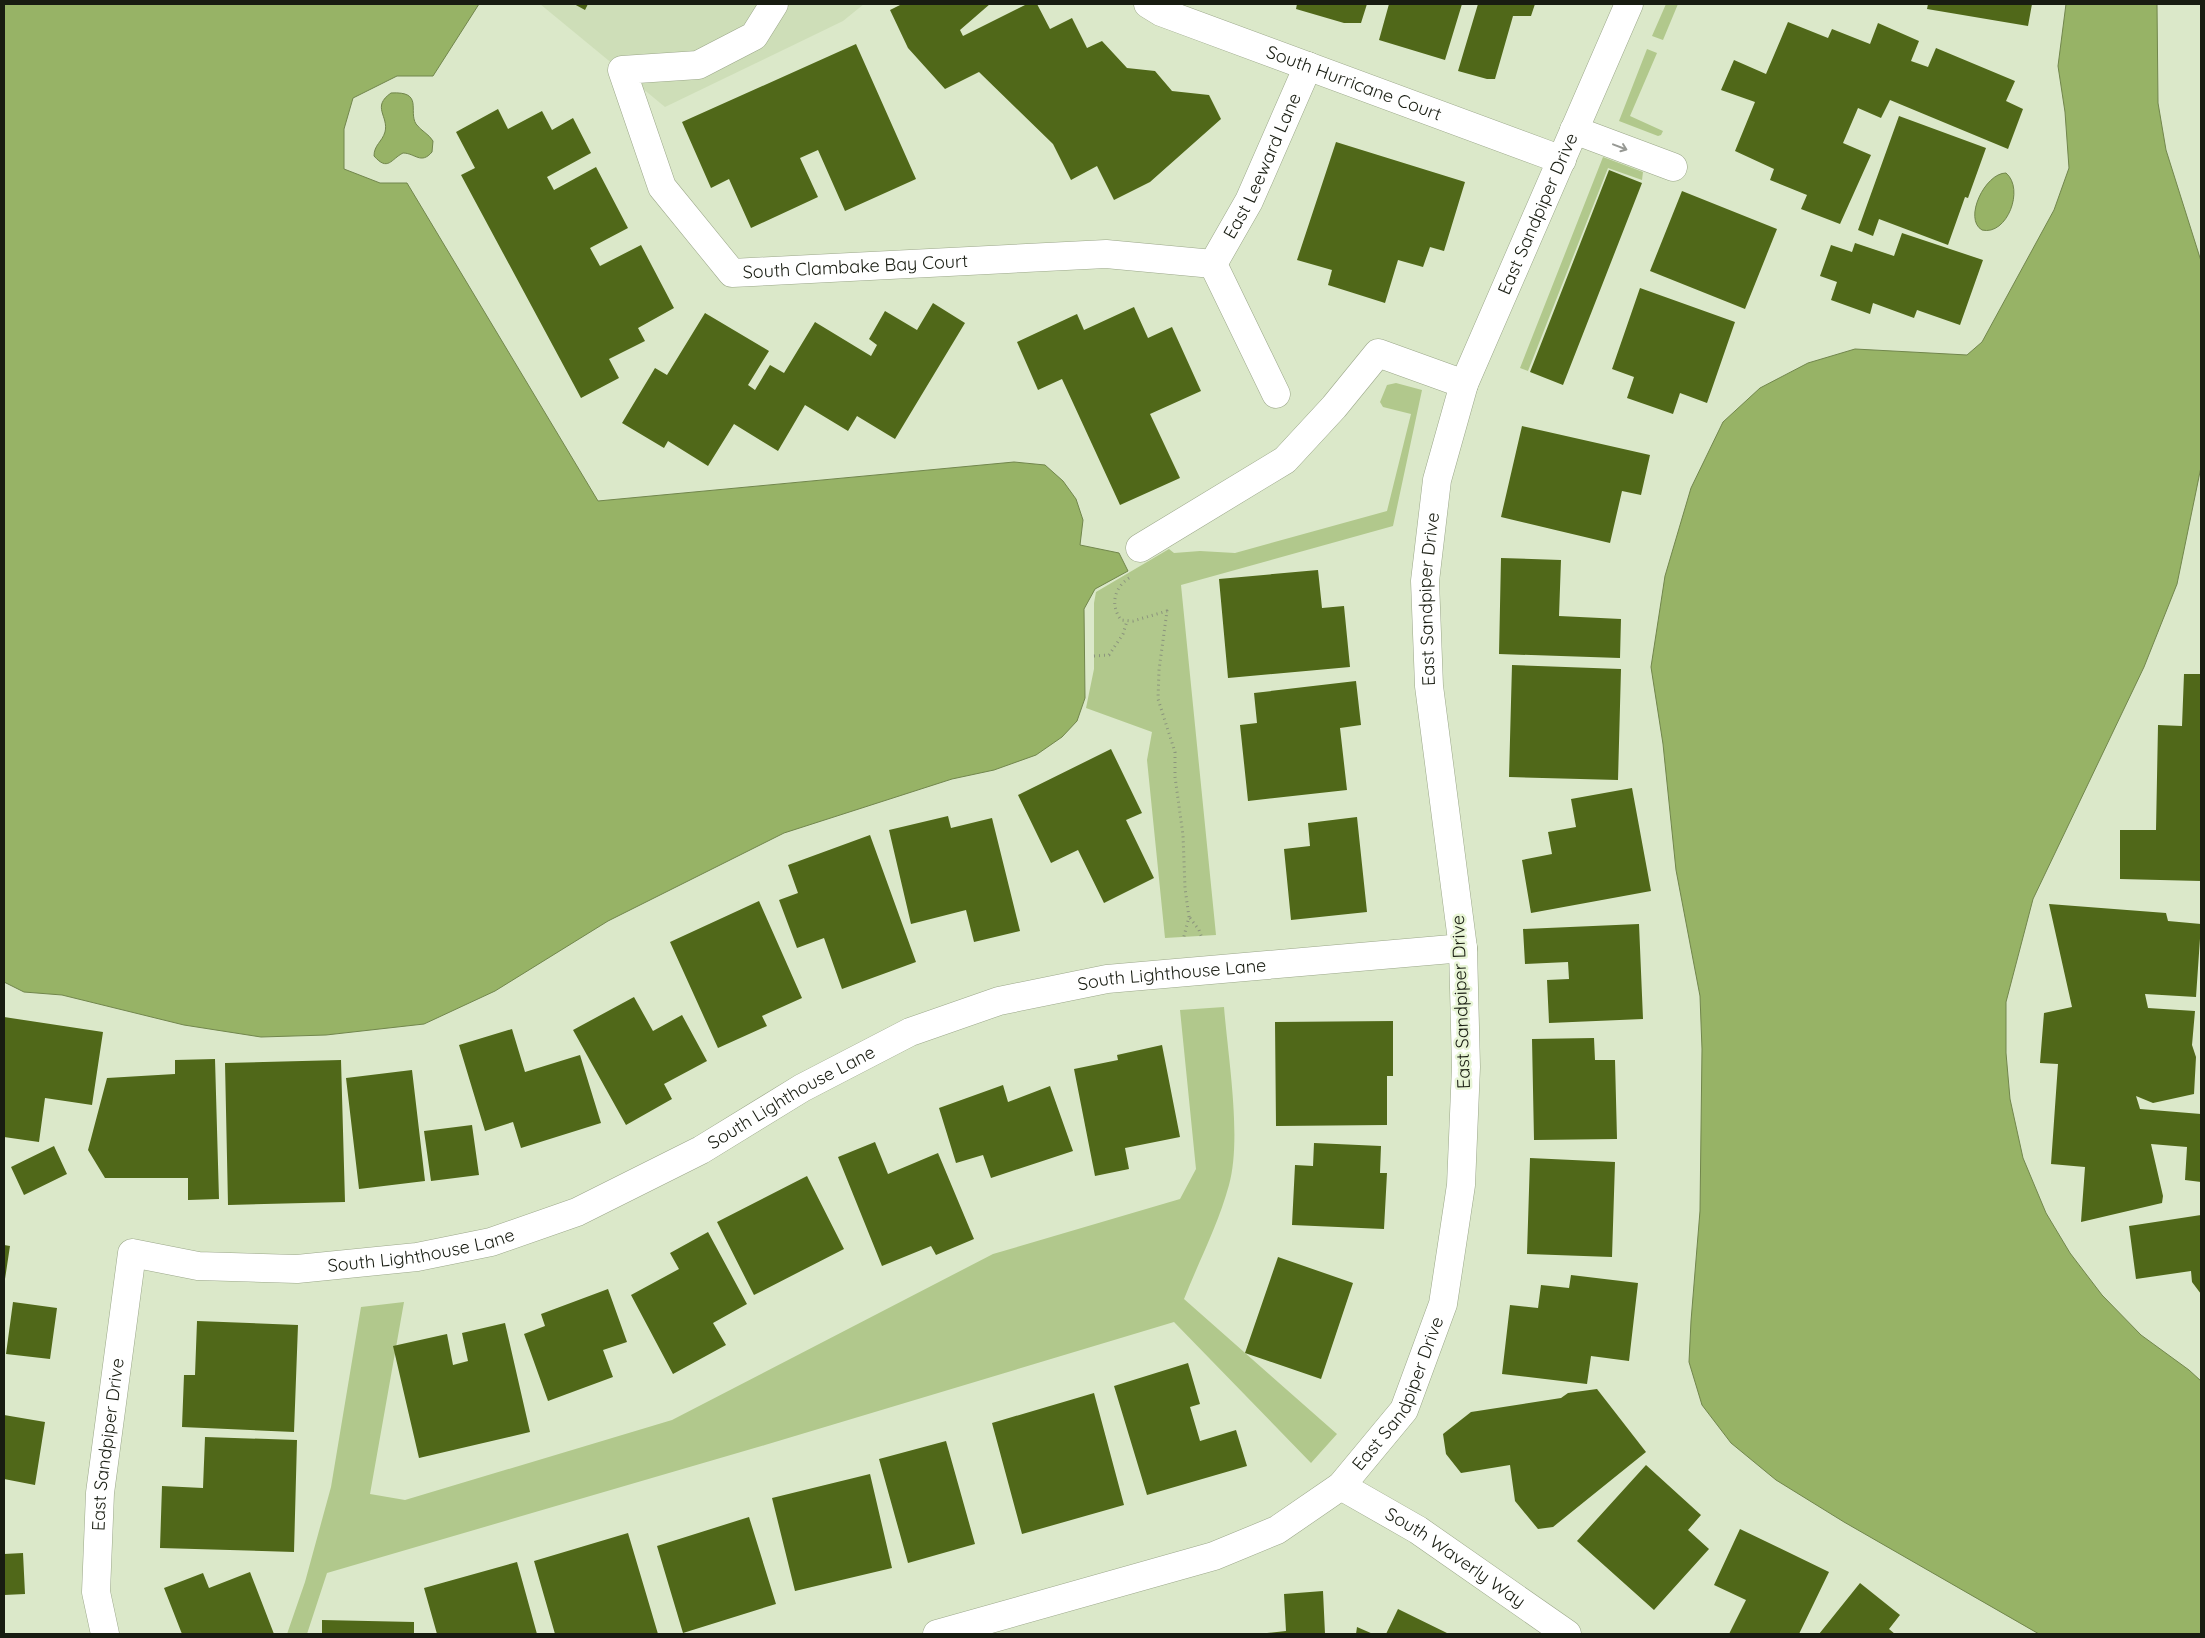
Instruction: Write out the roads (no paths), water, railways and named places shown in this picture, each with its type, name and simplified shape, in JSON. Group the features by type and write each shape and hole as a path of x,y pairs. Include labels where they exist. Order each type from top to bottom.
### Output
{"street":[{"name":"South Clambake Bay Court","path":"774,4 754,36 698,64 622,70 662,187 732,273 1106,254 1213,264"},
{"name":"South Hurricane Court","path":"1148,4 1161,12 1562,160"},
{"name":"East Sandpiper Drive","path":"938,1634 1214,1556 1276,1530 1341,1486 1404,1410 1443,1304 1461,1184 1466,1067 1463,948 1429,686 1425,581 1437,480 1464,384 1628,4"},
{"name":"East Leeward Lane","path":"1213,264 1249,201 1308,66"},
{"path":"1574,130 1673,167"},
{"path":"1213,264 1276,394"},
{"path":"1140,548 1285,460 1334,407 1378,353 1464,384"},
{"name":"South Lighthouse Lane","path":"132,1253 198,1266 297,1268 417,1256 491,1242 577,1212 701,1150 802,1088 910,1032 999,1002 1107,979 1463,948"},
{"name":"East Sandpiper Drive","path":"105,1634 96,1592 100,1493 132,1253"},
{"name":"South Waverly Way","path":"1341,1486 1418,1530 1567,1634"}]}
